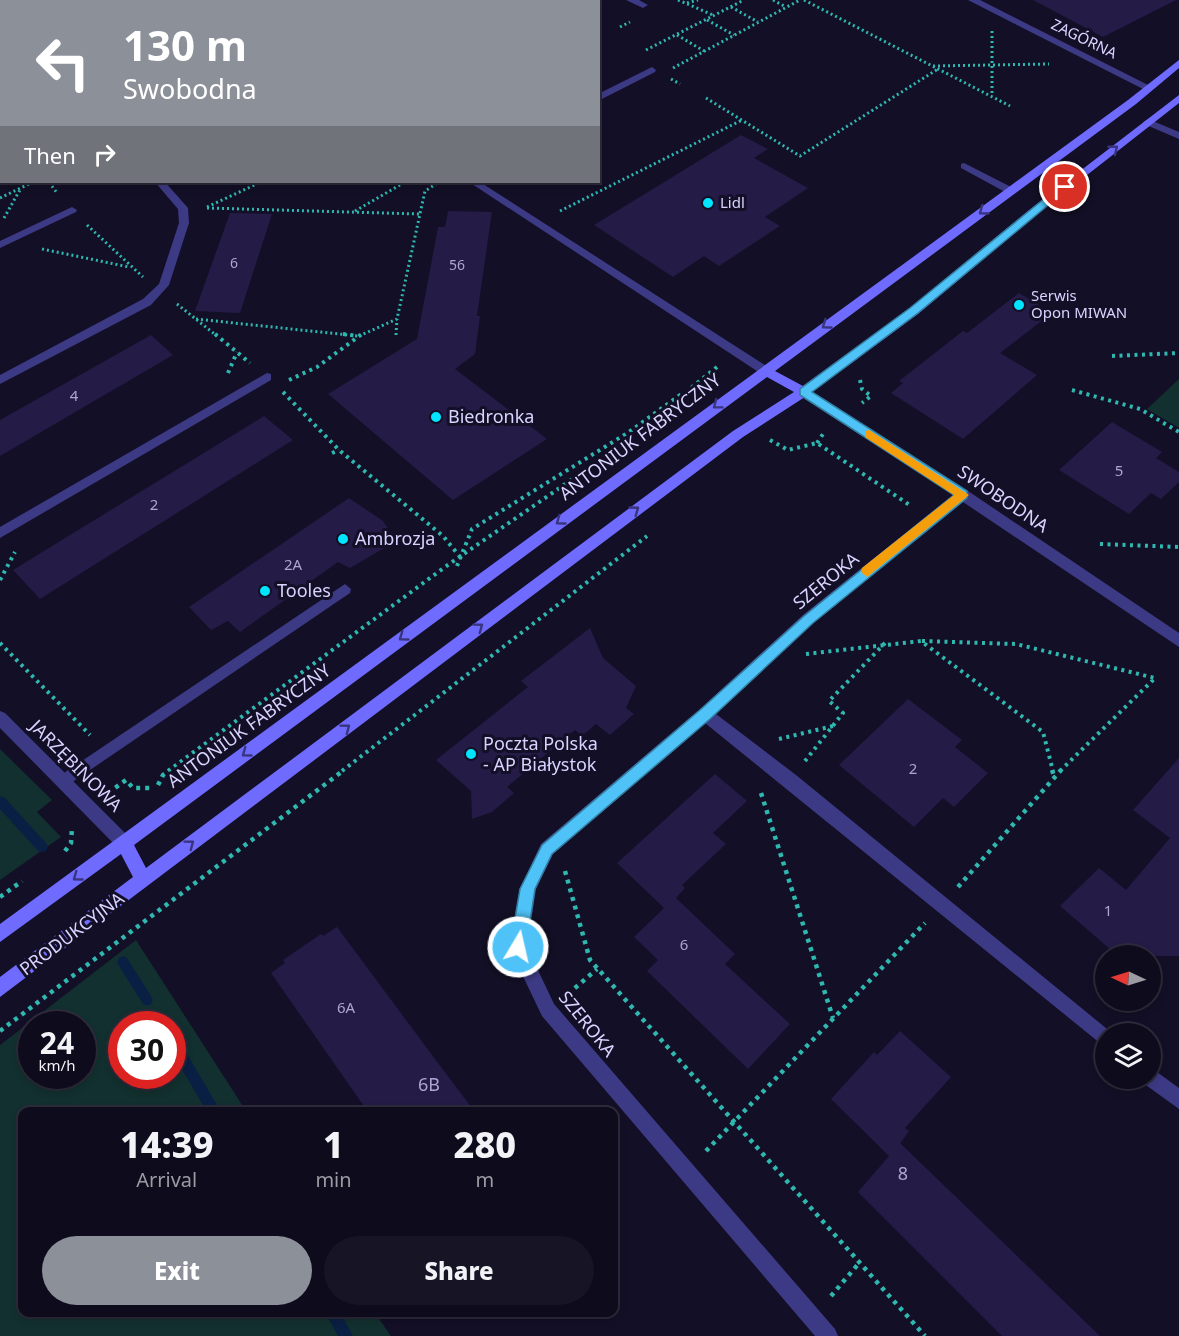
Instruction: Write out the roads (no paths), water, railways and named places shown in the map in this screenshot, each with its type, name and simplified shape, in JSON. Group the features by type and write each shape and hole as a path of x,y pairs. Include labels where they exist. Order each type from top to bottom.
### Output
{"main road":[{"name":"ANTONIUK FABRYCZNY","path":"124,843 1149,88 1179,63"},
{"path":"0,934 124,843 143,879 710,455 804,392 914,310 1179,98"},
{"path":"764,370 804,392"},
{"name":"PRODUKCYJNA","path":"0,988 143,879"}],"street":[{"path":"631,0 643,5"},
{"name":"ZAGÓRNA","path":"973,0 1149,88"},
{"path":"1148,122 1179,136"},
{"name":"SWOBODNA","path":"804,392 963,495 1179,642"},
{"name":"SZEROKA","path":"828,1336 548,1010 518,947 528,889 547,849 705,714 808,619 963,495"},
{"path":"705,714 790,780 1095,1030"},
{"name":"JARZĘBINOWA","path":"0,718 124,843"},
{"path":"1161,1085 1179,1100"}],"lane":[{"path":"600,97 652,70"},
{"path":"964,166 1011,190"},
{"path":"0,380 147,302 160,291 184,223 183,208 161,183"},
{"path":"476,183 764,370"},
{"path":"0,245 72,210"},
{"path":"0,533 267,377"},
{"path":"63,780 345,589"}],"waterway":[{"path":"0,801 42,847"},
{"path":"123,962 147,1000"},
{"path":"186,1063 212,1107"},
{"path":"335,1317 346,1336"}],"place":[{"name":"Lidl","path":"708,203"},
{"name":"Serwis Opon MIWAN","path":"1019,305"},
{"name":"Biedronka","path":"436,417"},
{"name":"Ambrozja","path":"343,539"},
{"name":"Tooles","path":"265,591"},
{"name":"Poczta Polska - AP Białystok","path":"471,754"}]}
